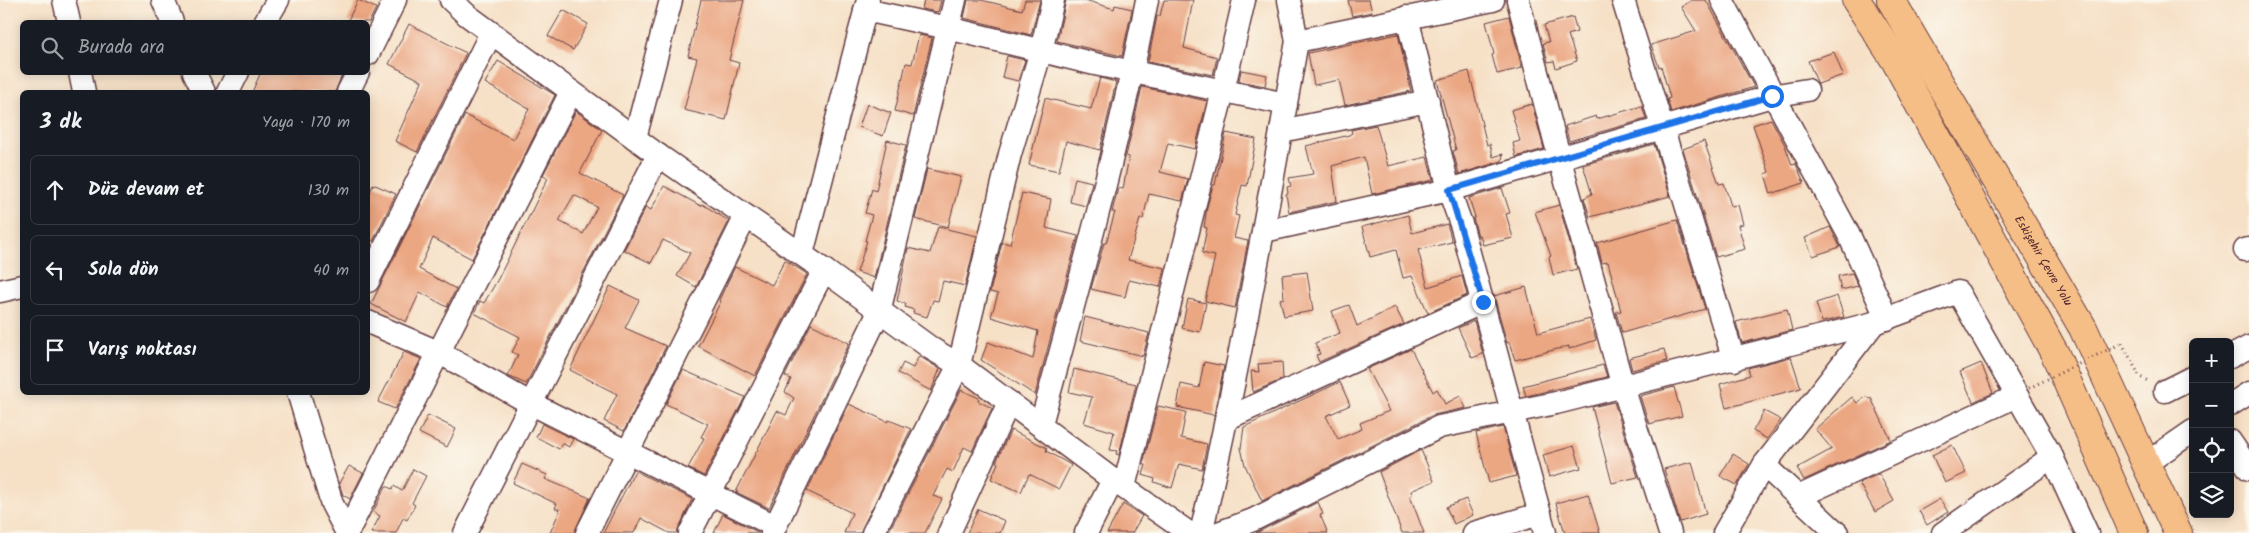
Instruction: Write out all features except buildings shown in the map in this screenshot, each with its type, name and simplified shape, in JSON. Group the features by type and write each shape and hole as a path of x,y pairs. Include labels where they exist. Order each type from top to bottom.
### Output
{"highway":[{"path":"1856,0 1895,60 2054,354 2134,533"},
{"name":"Eskişehir Çevre Yolu","path":"1891,0 2083,328 2178,533"}],"street":[{"path":"64,0 69,20"},
{"path":"163,0 171,20"},
{"path":"266,20 278,0"},
{"path":"370,50 395,0"},
{"path":"451,0 491,33 658,155 802,254 932,349 959,365 1041,424 1118,484 1189,533"},
{"path":"635,138 671,0"},
{"path":"370,323 438,352 530,403 709,493 773,529 879,312 955,0"},
{"path":"873,533 959,365 1010,154 1041,51 1053,0"},
{"path":"1041,424 1091,241 1133,72 1147,0"},
{"path":"1086,533 1118,484 1223,91 1244,0"},
{"path":"1201,533 1264,231 1297,41 1289,0"},
{"path":"1297,41 1493,0"},
{"path":"1518,0 1623,387 1670,533"},
{"path":"1623,0 1734,360"},
{"path":"1722,0 1772,96 1849,235 1881,321"},
{"path":"802,254 867,5 948,28 1041,51 1286,104"},
{"path":"1407,17 1449,190 1483,302 1542,524 1474,533"},
{"path":"370,277 491,33"},
{"path":"81,75 84,90"},
{"path":"196,75 203,90"},
{"path":"229,90 236,75"},
{"path":"349,90 356,75"},
{"path":"1264,231 1449,190 1560,160 1772,96 1807,90"},
{"path":"347,533 571,92"},
{"path":"1281,131 1428,101"},
{"path":"465,533 658,155"},
{"path":"587,533 746,216"},
{"path":"690,533 824,270"},
{"path":"0,291 20,286"},
{"path":"1218,533 1253,520 1438,427 1623,387 1734,360 1881,321 1958,292 2023,392 2087,533"},
{"path":"1226,419 1483,302"},
{"path":"1724,533 1764,465 1881,321"},
{"path":"2234,355 2249,347"},
{"path":"2165,391 2189,379"},
{"path":"1798,497 2023,392"},
{"path":"2234,403 2249,392"},
{"path":"305,398 332,504 347,533"},
{"path":"949,533 1009,402"},
{"path":"2234,406 2249,406"},
{"path":"2145,464 2189,434"},
{"path":"2234,447 2249,469"},
{"path":"1942,533 2052,457"},
{"path":"1764,465 1837,533"}],"path":[{"path":"2023,392 2122,343 2140,377"}],"route":[{"path":"1483,302 1462,227 1449,190 1560,160 1772,96"}]}
